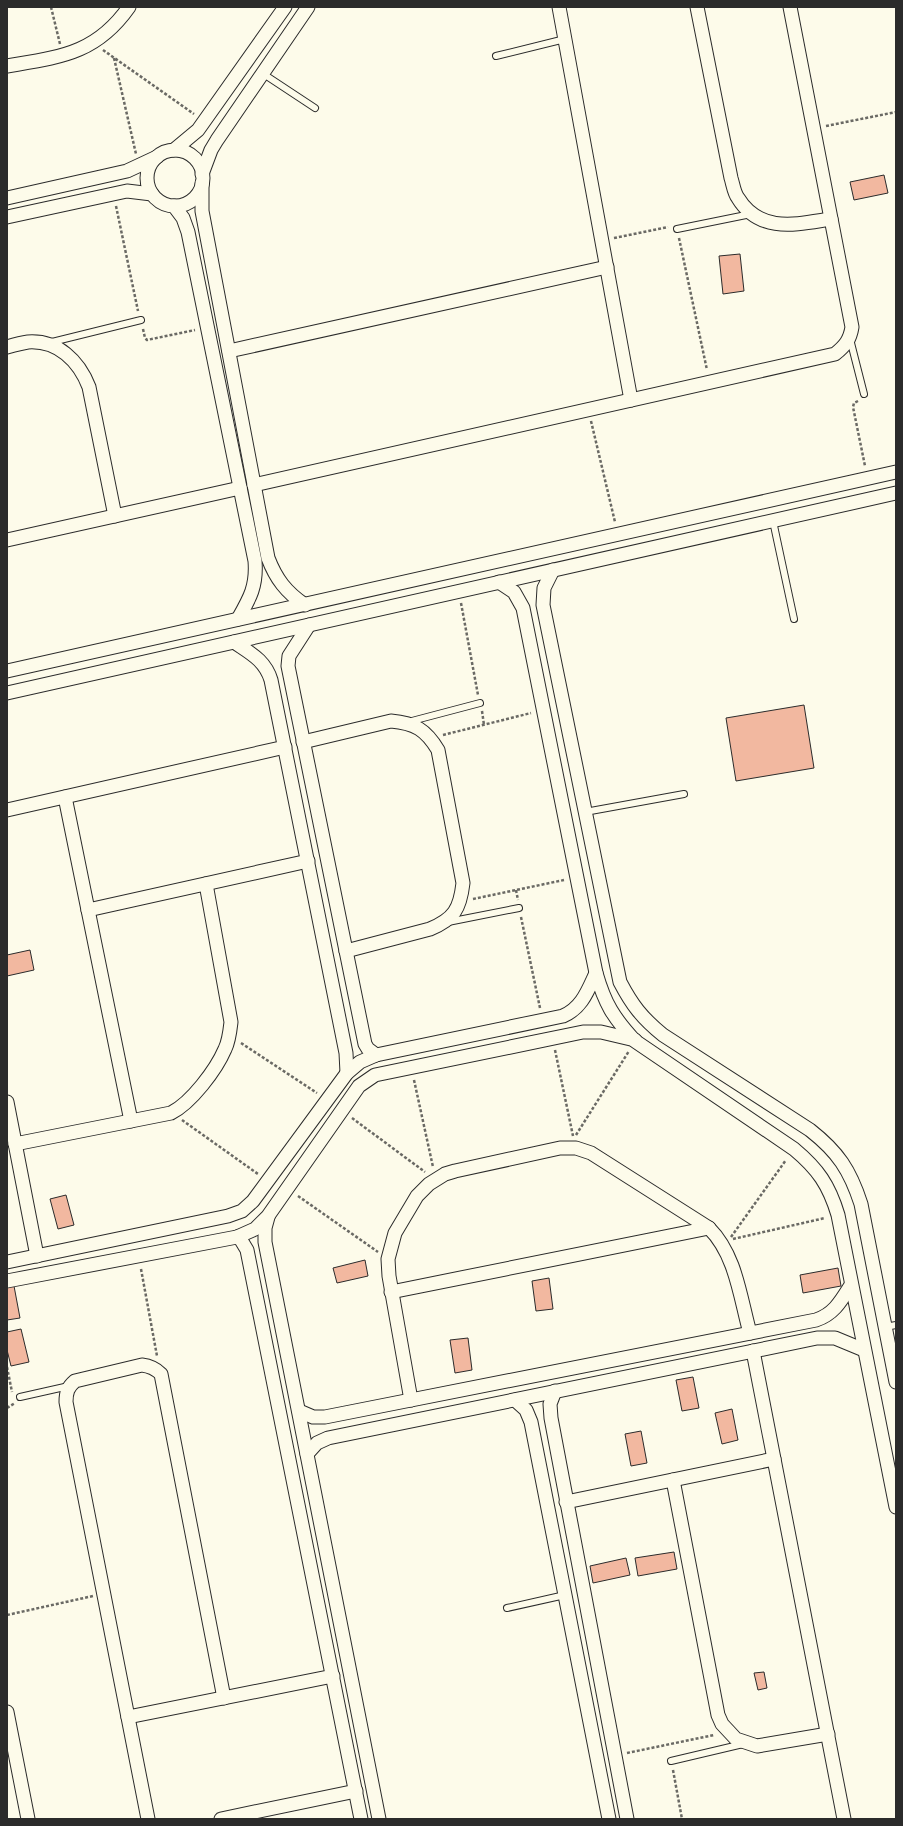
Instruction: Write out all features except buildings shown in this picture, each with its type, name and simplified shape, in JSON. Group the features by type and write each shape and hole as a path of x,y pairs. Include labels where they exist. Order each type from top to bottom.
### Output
{"street":[{"path":"7,66 63,56 78,51 93,43 108,32 129,7"},
{"path":"7,198 103,177 139,166 174,150 191,138 206,119 285,7"},
{"path":"157,158 148,171 147,179 152,194 161,202 174,206 180,206 192,200 200,190 202,178 211,150 308,7"},
{"path":"559,7 631,400"},
{"path":"697,7 731,178 737,198 751,214 769,223 790,225 831,219"},
{"path":"254,485 835,354 844,347 850,339 852,327 790,7"},
{"path":"206,119 225,128"},
{"path":"174,150 181,151 193,157 197,162 202,178 202,211 268,558 282,585 292,596 305,605"},
{"path":"103,177 109,194"},
{"path":"7,217 109,194 136,191 152,194"},
{"path":"174,206 179,211 186,225 255,561 256,575 254,588 238,620"},
{"path":"191,248 208,244"},
{"path":"229,351 607,268"},
{"path":"7,347 28,342 45,343 60,349 73,359 83,371 89,387 115,516"},
{"path":"7,671 896,472"},
{"path":"7,540 240,488"},
{"path":"7,693 896,493"},
{"path":"255,561 268,558"},
{"path":"553,570 544,588 543,605 614,959 620,982 630,1002 645,1021 662,1035 810,1130 828,1144 843,1162 854,1182 861,1204 891,1326 896,1378"},
{"path":"420,579 425,599"},
{"path":"499,582 514,592 523,608 576,877 596,973 604,998 617,1021 636,1040 794,1149 809,1162 822,1178 832,1196 838,1216 896,1507"},
{"path":"309,625 289,656 289,676 365,1044 368,1049 376,1055"},
{"path":"234,642 261,661 268,669 271,680 346,1053 347,1073"},
{"path":"271,680 289,676"},
{"path":"303,742 391,721 406,722 419,728 431,738 438,750 463,883 461,901 454,914 443,924 430,930 346,951"},
{"path":"7,810 285,747"},
{"path":"65,797 131,1121"},
{"path":"88,910 308,861"},
{"path":"15,1144 171,1112 180,1108 195,1093 225,1049 230,1036 231,1022 206,884"},
{"path":"7,1262 235,1214 248,1207 268,1182 347,1073 360,1062 376,1055 563,1016 571,1013 578,1007 596,973"},
{"path":"7,1281 237,1237 255,1229 268,1216 359,1086 369,1078 592,1031 609,1033 636,1040"},
{"path":"721,1099 733,1080"},
{"path":"7,1102 37,1256"},
{"path":"411,1400 391,1292 388,1259 395,1233 417,1196 435,1179 454,1170 560,1148 576,1148 591,1153 709,1228 721,1242 730,1260 750,1333"},
{"path":"268,1216 264,1228 265,1242 380,1819"},
{"path":"391,1292 709,1228"},
{"path":"237,1237 241,1240 247,1250 361,1819"},
{"path":"299,1411 319,1418 825,1317 833,1312 852,1285"},
{"path":"307,1454 316,1443 328,1438 826,1337 843,1340 864,1350"},
{"path":"753,1351 844,1819"},
{"path":"148,1819 66,1402 66,1394 69,1386 75,1381 82,1378 142,1365 156,1369 161,1374 224,1698"},
{"path":"555,1391 550,1404 550,1411 627,1819"},
{"path":"515,1400 526,1410 530,1422 609,1819"},
{"path":"566,1502 774,1459"},
{"path":"673,1480 718,1715 728,1732 736,1739 757,1746 828,1734"},
{"path":"128,1717 333,1676"},
{"path":"7,1712 28,1819"},
{"path":"344,1731 361,1727"},
{"path":"221,1819 356,1791"}],"lane":[{"path":"496,56 565,39"},
{"path":"262,73 315,108"},
{"path":"677,229 751,214"},
{"path":"45,343 141,320"},
{"path":"850,339 864,394"},
{"path":"773,521 794,619"},
{"path":"406,722 480,703"},
{"path":"585,812 684,794"},
{"path":"443,924 519,908"},
{"path":"20,1397 69,1386"},
{"path":"507,1608 565,1595"},
{"path":"671,1761 746,1743"}],"path":[{"path":"51,7 63,56"},
{"path":"93,43 206,119"},
{"path":"114,58 139,166"},
{"path":"813,128 896,112"},
{"path":"109,194 145,338 147,340 208,327"},
{"path":"602,240 676,227 710,382"},
{"path":"864,394 862,399 854,403 853,406 867,478"},
{"path":"588,409 618,534"},
{"path":"458,592 484,724"},
{"path":"431,738 543,710"},
{"path":"461,901 576,877"},
{"path":"516,890 542,1020"},
{"path":"230,1036 327,1100"},
{"path":"553,1038 574,1139 636,1040"},
{"path":"412,1068 435,1179"},
{"path":"341,1110 435,1179"},
{"path":"171,1112 268,1182"},
{"path":"794,1149 730,1239 838,1216"},
{"path":"287,1189 388,1259"},
{"path":"138,1256 161,1374"},
{"path":"7,1366 12,1393 15,1396 20,1397"},
{"path":"7,1615 104,1594"},
{"path":"614,1756 728,1732"},
{"path":"668,1744 682,1819"}]}
